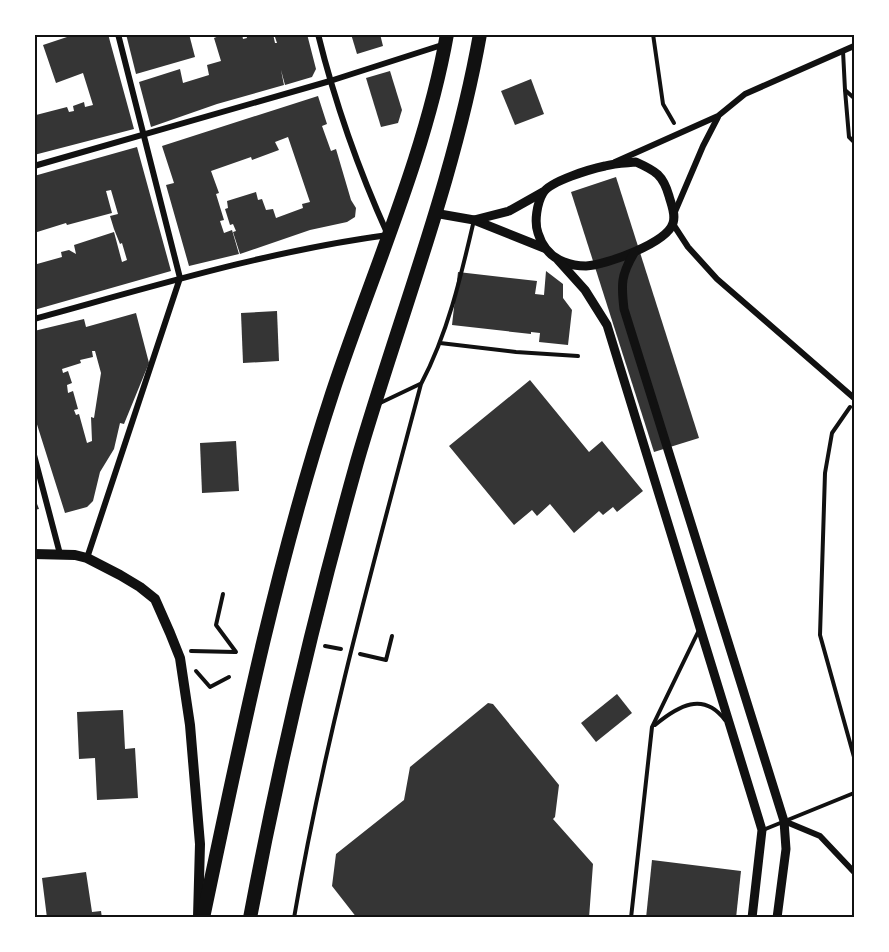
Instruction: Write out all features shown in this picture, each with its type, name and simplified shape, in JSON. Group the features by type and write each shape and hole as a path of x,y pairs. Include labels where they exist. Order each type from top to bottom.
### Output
{"highway":[{"path":"250,918 301,675 357,462 434,213 471,83 480,34"},
{"path":"203,918 265,634 286,551 332,395 427,118 446,39"}],"main road":[{"path":"34,554 60,554 87,558 140,587 154,599 177,651 186,690 200,844 198,918"}],"street":[{"path":"87,558 180,278 118,34"},
{"path":"34,320 180,278 350,240 388,235 371,198 330,81 318,34"},
{"path":"34,166 413,56 446,39"},
{"path":"474,220 509,211 555,183 606,165 679,134 718,116 745,94 855,46"},
{"path":"558,260 573,266 588,266 634,253 653,243 674,219 718,116"},
{"path":"606,165 636,162 653,169 664,180 674,219 688,247 717,279 855,399"},
{"path":"543,192 537,212 537,231 544,248"},
{"path":"434,213 474,220 544,248 585,290 607,325 762,830 752,918"},
{"path":"634,253 624,270 621,287 624,309 784,821 786,849 777,918"},
{"path":"34,455 60,554"},
{"path":"784,821 820,836 855,872"}],"lane":[{"path":"843,51 849,137 855,142"},
{"path":"846,90 855,98"},
{"path":"294,918 337,706 421,384 440,343 474,220"},
{"path":"440,343 516,352 578,356"},
{"path":"374,405 421,384"},
{"path":"631,918 652,727 700,628"},
{"path":"652,727 682,706 698,704 712,707 730,727"},
{"path":"762,830 855,794"}],"path":[{"path":"653,34 663,104 679,134"},
{"path":"855,399 832,433 825,473 820,635 855,757"},
{"path":"177,651 236,652 216,625 223,594"},
{"path":"386,660 392,636"},
{"path":"177,651 210,687 229,677"}],"building":[{"path":"66,34 108,34 134,129 34,155 34,110 36,115 67,107 69,112 74,111 73,106 84,102 85,107 93,105 83,73 56,83 43,45 67,37"},
{"path":"126,34 189,34 195,57 136,74"},
{"path":"224,34 242,34 243,39 247,38 246,34 273,34 275,43 277,43 274,34 307,34 316,69 312,77 285,85 281,70 284,85 217,104 151,127 139,82 180,69 183,83 209,75 207,65 221,61 214,38"},
{"path":"351,34 380,34 383,46 357,54"},
{"path":"390,71 402,110 398,123 381,127 366,78"},
{"path":"531,79 544,114 515,125 501,91"},
{"path":"318,96 327,124 322,126 331,151 336,149 351,200 356,208 355,217 347,222 310,230 240,254 233,232 236,231 233,224 230,225 225,209 228,208 227,201 256,192 258,200 262,199 266,210 273,209 276,218 303,208 302,204 310,202 288,137 275,142 279,150 211,171 219,193 216,194 224,220 220,221 224,233 232,230 239,254 189,266 166,185 174,183 162,146"},
{"path":"137,147 171,271 34,310 34,259 37,264 62,257 61,252 69,250 76,254 74,245 114,232 122,262 127,260 110,216 118,214 111,190 106,191 112,213 34,233 34,176"},
{"path":"616,177 699,438 654,452 571,192"},
{"path":"546,271 563,284 563,298 572,310 568,345 539,342 540,333 531,332 531,334 452,325 458,272 537,281 535,294 544,295"},
{"path":"277,311 279,361 243,363 241,313"},
{"path":"136,313 149,363 124,424 120,423 114,449 100,472 93,501 87,507 65,513 34,415 34,331 84,319 86,327","holes":["92,351 95,351 101,373 94,418 91,417 92,441 87,443 79,414 76,415 74,410 78,409 73,391 68,393 67,385 72,383 68,371 63,373 62,369 81,363 80,360 93,357"]},
{"path":"530,380 589,452 602,441 643,491 617,512 613,507 603,515 599,511 574,533 550,504 537,516 532,510 514,525 449,446"},
{"path":"236,441 239,491 202,493 200,443"},
{"path":"34,496 39,509 34,510"},
{"path":"617,694 632,713 596,742 581,723"},
{"path":"488,703 493,704 559,785 553,819 593,864 589,918 357,918 332,886 336,854 404,800 410,767"},
{"path":"123,710 125,749 135,748 138,798 97,800 95,758 79,759 77,712"},
{"path":"652,860 741,871 736,918 646,918"},
{"path":"86,872 92,912 101,911 102,918 47,918 42,878"}]}
